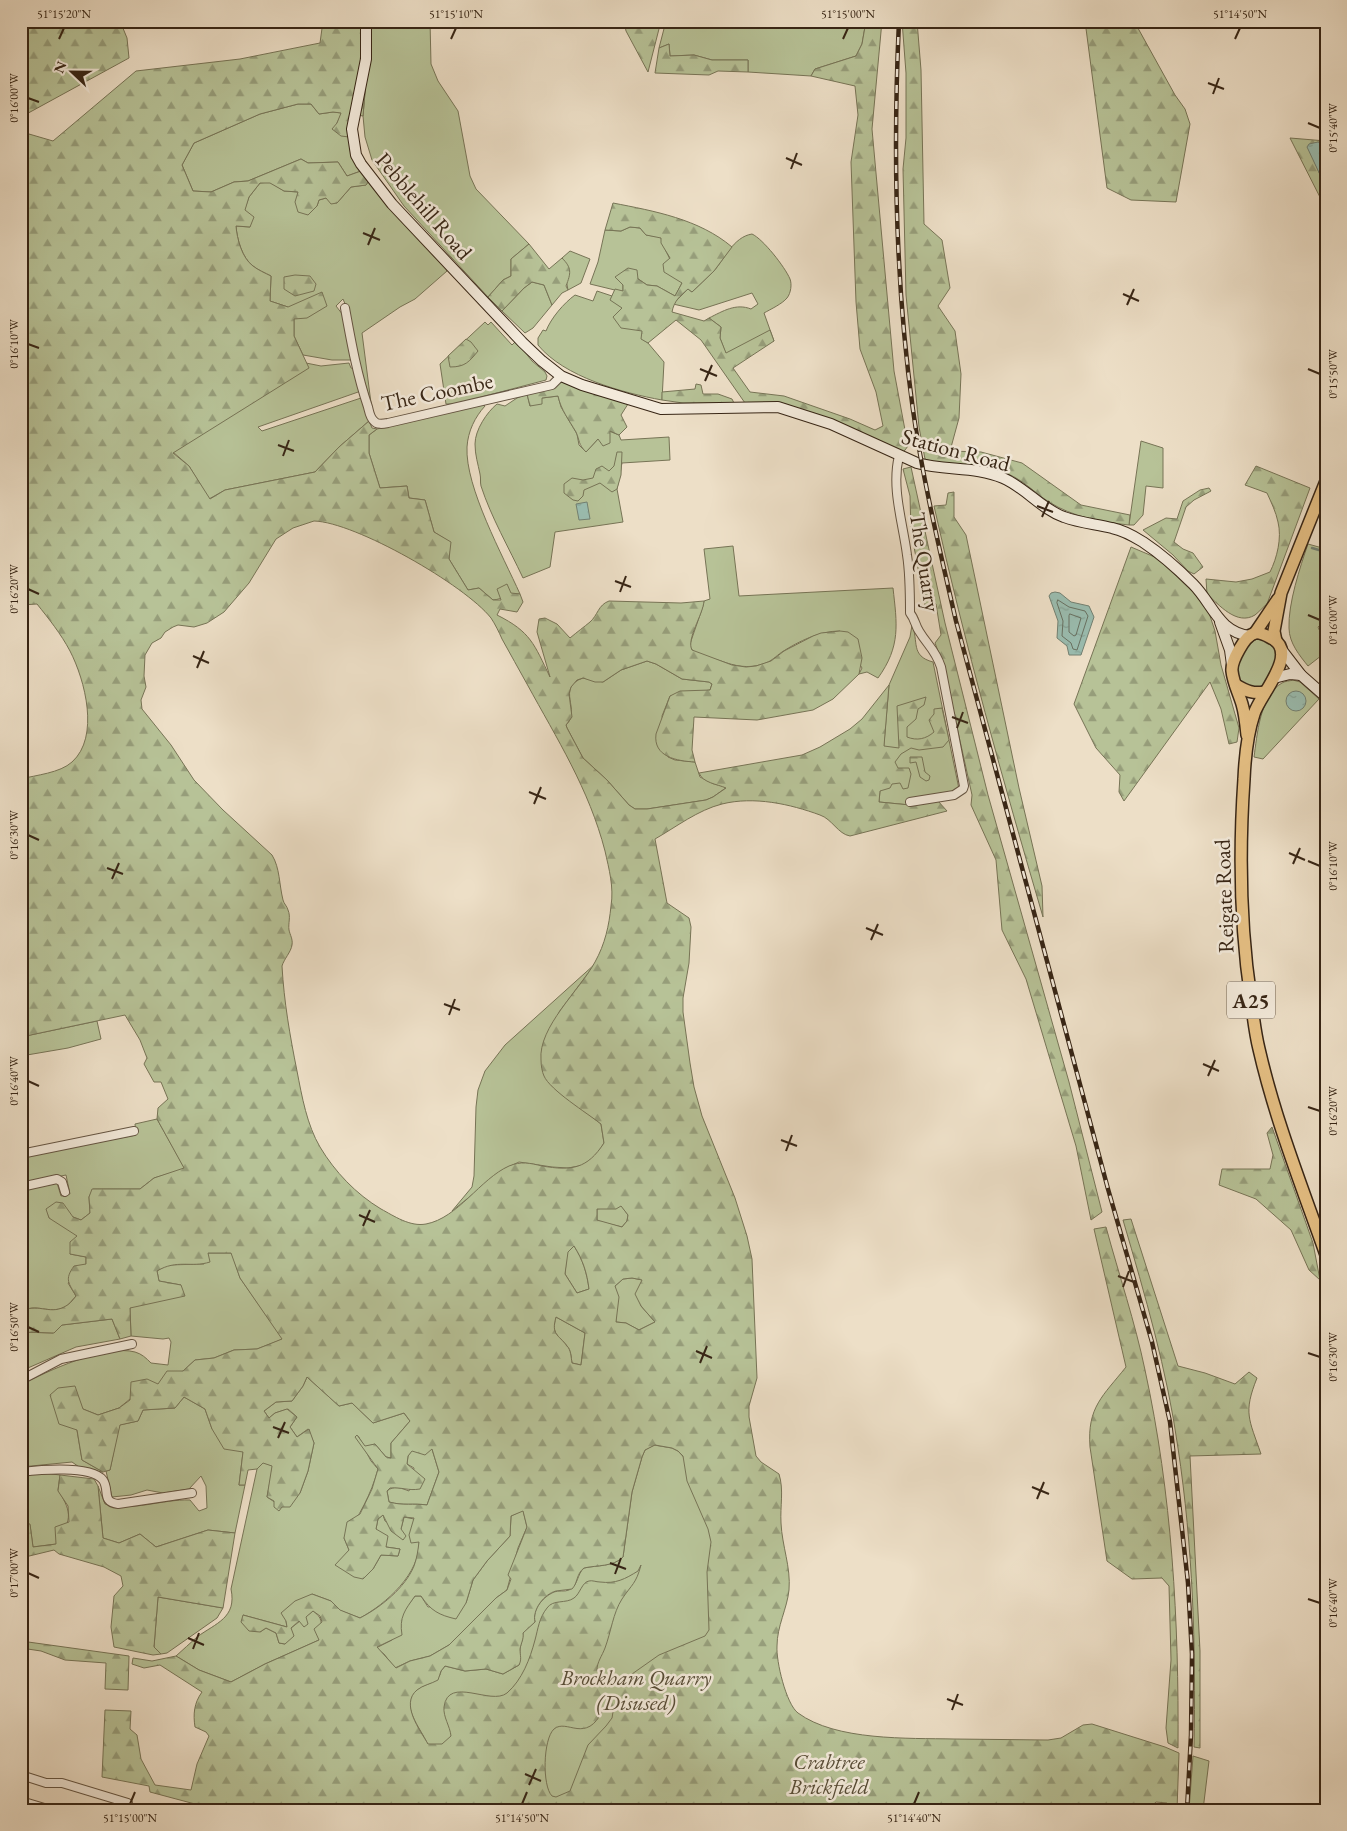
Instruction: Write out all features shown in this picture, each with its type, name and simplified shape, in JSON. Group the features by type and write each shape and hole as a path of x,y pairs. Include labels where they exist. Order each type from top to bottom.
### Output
{"main road":[{"name":"Pebblehill Road","path":"366,21 366,59 352,129 356,154 361,164 392,204 509,328 536,355 561,376"},
{"name":"Station Road","path":"561,376 582,385 661,409 778,406 831,424 899,456 929,466 984,473 1004,478 1046,508 1063,517 1114,528 1143,542 1194,585 1219,619 1230,630 1239,634 1252,634"},
{"path":"1282,593 1252,634 1241,645 1232,664 1236,684 1245,690 1255,693 1265,692 1274,678 1281,658 1274,631 1282,593 1326,481"},
{"name":"Station Road","path":"1219,619 1230,650 1232,664"},
{"path":"1252,634 1262,633 1278,645 1301,675 1326,697"},
{"path":"1274,678 1290,674 1301,675"},
{"name":"Reigate Road","path":"1236,684 1243,706 1247,735 1241,822 1240,884 1246,965 1258,1046 1293,1162 1326,1255"},
{"name":"Reigate Road","path":"1247,735 1255,709 1265,692"}],"street":[{"name":"The Coombe","path":"345,308 351,344 364,395 375,423 388,423 552,385 561,376"},
{"name":"The Quarry","path":"899,456 896,470 899,508 910,575 910,613 915,618 919,631 935,651 941,667 964,786 963,790 954,795 910,802"},
{"path":"21,1154 134,1131"},
{"path":"21,1187 56,1179 62,1182 65,1192"},
{"path":"21,1380 61,1359 132,1344"},
{"path":"21,1472 41,1469 70,1469 98,1476 104,1481 108,1500 118,1504 192,1493"},
{"path":"21,1775 46,1783 62,1782 128,1803"},
{"path":"21,1801 51,1810"}],"green space":[{"path":"21,21 120,21 127,38 129,58 21,117"},
{"name":"Crabtree Brickfield","path":"323,21 371,21 363,116 352,114 349,137 341,136 332,129 341,113 319,114 311,104 298,104 260,114 194,143 182,165 193,191 211,192 234,182 248,181 301,159 308,163 338,162 347,176 361,171 368,182 366,185 351,187 337,203 331,204 326,198 319,200 317,206 308,215 298,212 295,202 298,192 284,191 270,183 260,183 249,197 245,210 254,217 250,227 236,226 239,242 249,263 271,276 270,301 288,307 322,292 327,306 307,318 294,319 294,336 309,368 173,453 189,466 210,499 225,490 315,472 339,447 369,421 372,428 377,429 369,435 369,453 380,488 407,486 409,498 425,500 434,532 451,542 449,559 468,590 479,588 493,600 501,600 497,589 507,584 511,593 520,594 523,602 517,612 500,609 497,615 517,627 530,640 550,677 537,632 539,619 545,618 557,624 570,638 590,622 600,608 609,601 681,603 704,601 691,640 692,650 732,665 756,666 771,661 784,651 821,633 848,632 858,639 862,658 859,674 833,699 813,710 757,720 694,717 692,750 695,762 674,759 662,753 656,742 656,734 670,696 680,691 710,690 712,684 682,679 647,661 621,670 603,682 595,682 583,678 577,680 571,687 569,694 572,717 566,725 567,728 583,758 635,809 647,809 706,800 726,788 707,781 699,773 802,755 820,747 850,729 862,719 889,685 884,746 899,748 897,706 926,697 924,705 918,709 916,719 907,727 907,737 914,739 925,738 934,732 929,720 934,714 934,709 942,708 949,740 943,747 919,750 911,748 901,754 895,762 898,768 909,768 911,774 908,788 903,789 900,783 892,784 890,788 880,791 879,802 910,805 938,801 947,811 850,836 846,835 824,817 808,811 772,802 734,802 704,810 655,839 667,903 689,918 691,927 683,1012 694,1087 702,1116 735,1198 752,1259 757,1378 749,1406 749,1417 756,1456 761,1462 779,1474 782,1492 782,1532 789,1573 788,1597 777,1639 780,1671 786,1692 798,1713 832,1729 852,1733 894,1738 1048,1740 1061,1738 1083,1725 1092,1724 1165,1747 1179,1753 1177,1810 1167,1810 1167,1803 1156,1802 1147,1810 194,1810 195,1804 150,1792 149,1786 102,1777 105,1710 131,1711 130,1729 137,1735 141,1759 155,1785 191,1790 197,1764 209,1736 206,1732 195,1727 195,1709 197,1700 202,1692 160,1665 144,1668 132,1664 133,1658 152,1661 176,1656 199,1670 231,1682 265,1664 319,1640 314,1629 322,1622 320,1616 313,1611 306,1617 308,1624 304,1627 299,1621 291,1628 294,1636 285,1644 279,1643 276,1633 266,1628 260,1632 249,1631 241,1622 243,1615 287,1627 281,1613 295,1601 312,1594 331,1601 340,1610 360,1618 384,1603 405,1582 414,1566 419,1542 411,1543 409,1535 414,1518 404,1517 401,1529 406,1536 403,1540 391,1531 383,1515 378,1519 376,1529 388,1536 386,1547 400,1549 398,1556 381,1555 373,1569 363,1579 354,1577 335,1565 349,1550 344,1538 347,1522 360,1514 372,1489 378,1469 355,1437 357,1435 365,1446 375,1444 386,1457 391,1458 391,1443 410,1421 404,1413 373,1423 352,1403 339,1406 307,1377 292,1401 276,1402 264,1411 269,1418 275,1413 287,1409 297,1417 290,1427 297,1437 309,1429 314,1443 308,1471 300,1493 290,1507 282,1507 279,1511 274,1507 274,1501 267,1497 272,1466 263,1463 257,1469 248,1470 245,1485 239,1485 243,1452 224,1449 212,1429 205,1409 184,1397 175,1408 143,1410 138,1421 120,1425 110,1470 103,1472 82,1460 77,1430 59,1424 50,1395 58,1388 75,1386 83,1409 98,1415 119,1408 130,1400 131,1382 147,1379 158,1384 167,1371 183,1371 195,1360 214,1358 234,1350 257,1349 282,1339 240,1278 231,1253 208,1253 210,1262 171,1265 157,1271 159,1281 181,1285 185,1296 130,1308 131,1336 120,1339 112,1319 62,1325 54,1333 21,1332 21,1312 32,1308 58,1309 71,1302 76,1296 68,1278 69,1275 74,1266 86,1264 86,1257 70,1254 70,1242 77,1236 49,1218 46,1209 56,1202 63,1203 73,1217 81,1220 90,1213 89,1197 92,1189 140,1189 154,1178 184,1168 157,1119 158,1108 168,1099 161,1082 154,1082 144,1064 147,1058 140,1040 125,1015 21,1037 21,779 61,769 72,762 81,751 86,738 88,724 85,692 81,677 66,645 37,604 21,605 21,213 24,202 21,198 21,148 29,134 53,141 136,71 240,59 320,43","holes":["314,521 332,524 381,543 434,573 478,604 494,623 571,765 590,806 605,851 612,899 604,942 595,962 561,1009 546,1035 542,1047 541,1060 544,1076 553,1088 601,1124 604,1143 598,1152 585,1163 570,1168 553,1168 526,1163 509,1166 498,1172 448,1214 426,1224 420,1225 402,1220 372,1203 347,1182 332,1165 315,1138 299,1081 284,993 282,966 291,948 292,941 289,930 289,913 283,900 275,860 194,780 171,745 142,709 141,700 146,687 144,676 145,655 152,643 173,627 178,625 194,627 207,623 224,612 249,583 276,539 293,528","621,1206 628,1215 627,1221 622,1227 597,1220 597,1209 616,1209","574,1246 584,1267 589,1289 577,1293 565,1274 568,1252","623,1279 642,1280 635,1294 641,1306 655,1322 639,1330 626,1323 616,1322 619,1297 615,1286","556,1317 585,1333 581,1365 572,1363 571,1354 564,1342 556,1334 554,1327","655,1445 672,1448 683,1456 687,1481 708,1529 711,1542 707,1572 709,1630 705,1636 659,1655 632,1674 616,1680 601,1675 597,1670 598,1664 605,1648 616,1610 635,1580 641,1565 638,1571 620,1580 587,1582 574,1598 553,1603 544,1612 528,1662 512,1688 500,1696 461,1692 453,1693 447,1698 444,1707 451,1736 442,1744 428,1744 413,1717 410,1702 412,1696 419,1688 438,1680 445,1666 465,1671 486,1669 503,1674 519,1665 523,1633 535,1622 535,1613 543,1599 556,1591 572,1589 584,1568 615,1563 623,1557 632,1492 645,1450","432,1449 439,1472 427,1505 389,1502 387,1491 390,1488 420,1489 425,1479 407,1464 408,1456 412,1451 425,1455","523,1511 527,1527 508,1575 511,1579 507,1590 496,1598 449,1645 430,1656 410,1661 396,1668 377,1647 402,1635 401,1623 408,1605 415,1596 421,1596 436,1612 456,1619 466,1603 473,1580 487,1561 510,1536 511,1516","608,1708 613,1712 612,1718 606,1726 588,1745 570,1791 556,1797 552,1796 545,1773 546,1752 550,1734 559,1726 577,1729 590,1726 597,1720 603,1710"]},
{"path":"371,21 430,21 431,64 438,81 458,111 470,176 476,189 529,244 511,259 511,276 503,280 488,297 404,206 372,160 365,137 363,116"},
{"path":"624,21 661,21 648,72 626,31"},
{"path":"666,21 866,21 862,44 856,56 815,69 811,76 748,72 748,60 712,60 694,55 670,56 669,44 659,48"},
{"path":"866,21 882,21 872,129 894,371 908,446 902,454 832,421 745,403 701,340 676,320 648,343 641,339 642,331 621,328 613,317 622,308 610,300 615,289 623,291 623,285 615,277 628,268 637,270 638,279 647,285 657,286 675,296 682,283 664,272 663,264 670,258 661,243 661,238 646,235 640,228 630,227 621,231 605,230 613,203 676,218 705,229 732,247 714,271 692,292 688,289 680,296 672,312 704,321 709,318 721,327 720,338 726,353 770,330 774,341 733,368 750,392 784,396 850,419 875,430 883,426 876,392 860,349 856,302 851,162 858,115 855,86 811,76 815,69 856,56 862,44"},
{"path":"902,21 917,21 921,70 924,224 942,240 950,288 938,306 955,331 961,374 959,418 950,451 981,452 1022,463 1081,505 1130,515 1129,525 1098,520 1068,512 1049,502 1024,483 1008,474 998,471 955,467 925,459 919,427 906,295 903,169 906,138 906,73"},
{"path":"1085,21 1134,21 1175,95 1185,109 1190,124 1176,202 1131,200 1107,188"},
{"path":"669,44 670,56 694,55 712,60 748,60 748,72 718,71 709,75 655,73 659,48"},
{"path":"298,104 311,104 319,114 342,113 337,123 349,137 361,171 347,176 338,162 308,163 301,159 248,181 234,182 211,192 193,191 182,165 194,143 260,114"},
{"path":"1290,138 1326,141 1326,145 1318,142 1308,147 1326,184 1326,209"},
{"path":"270,182 284,191 299,192 317,206 319,200 326,198 337,203 351,187 366,185 368,182 445,264 447,271 415,299 362,333 371,403 358,360 349,313 343,299 336,306 343,315 351,360 332,360 303,355 294,336 294,319 288,307 270,301 271,276 249,263 243,253 236,226 250,227 244,211 249,197 260,183"},
{"path":"630,227 640,228 646,235 661,237 682,283 675,296 657,286 647,285 637,278 623,285 623,292 590,284 598,262 605,230 621,231"},
{"path":"752,234 768,247 784,268 791,281 790,291 785,300 764,313 774,341 726,354 720,338 721,327 709,318 724,310 735,307 751,309 758,304 752,293 699,310 673,304 688,289 692,292 710,275 734,244 745,236"},
{"path":"529,244 549,269 562,258 568,265 570,271 566,286 568,290 562,293 552,305 544,285 532,282 502,311 488,297 503,280 511,276 511,259"},
{"path":"570,251 590,259 581,283 568,290 562,258"},
{"path":"295,275 310,276 316,284 314,291 295,296 284,289 284,277"},
{"path":"532,282 544,285 552,305 533,328 525,333 502,311"},
{"path":"597,291 612,296 611,300 623,308 643,331 642,339 648,343 664,362 662,400 612,388 578,375 549,356 538,345 538,338 543,330 546,331 554,316 567,302 575,295 593,301"},
{"path":"485,322 488,325 491,322 512,345 516,341 532,361 545,372 546,380 455,404 446,404 440,364"},
{"path":"466,339 478,351 466,363 450,367 448,356"},
{"path":"306,363 321,366 349,363 351,368 355,369 361,391 258,427 262,431 361,398 369,421 339,447 315,472 225,490 209,499 189,466 173,452 308,368"},
{"path":"562,381 628,404 621,415 627,427 619,435 610,431 610,443 603,446 598,439 586,452 580,445 576,432 563,410 558,396 542,398 542,404 530,406 527,394 554,386"},
{"path":"696,384 701,385 703,394 718,394 732,399 734,403 683,403 662,400 662,392 695,389"},
{"path":"527,394 530,406 542,398 558,396 561,407 577,434 579,445 586,452 598,439 609,431 619,435 621,440 669,437 670,460 622,463 617,489 623,522 555,532 550,567 523,578 485,498 475,444 479,427 493,407 497,404 505,406"},
{"path":"481,403 485,406 470,430 467,447 468,463 478,501 520,594 513,594 493,600 479,588 468,590 449,559 450,542 434,532 425,500 409,498 407,486 380,488 369,453 369,435 377,429"},
{"path":"1141,441 1163,448 1163,488 1146,486 1143,515 1134,525 1129,525"},
{"path":"617,452 622,452 621,475 617,489 612,492 600,483 584,490 583,496 578,501 573,500 564,493 564,484 572,478 583,480 593,478 596,469 602,466 609,471 614,466"},
{"path":"1256,466 1310,488 1267,604 1255,615 1242,618 1229,613 1207,594 1206,579 1236,582 1252,579 1270,572 1273,566 1279,541 1276,515 1267,493 1245,485"},
{"path":"911,467 945,623 988,795 1069,1082 1102,1212 1091,1220 1076,1146 1026,979 1002,930 996,860 971,805 972,795 943,664 935,643 941,635 936,604 925,605 911,531 910,496 903,469"},
{"path":"1209,488 1211,491 1194,500 1186,507 1174,542 1183,549 1193,553 1203,567 1194,574 1188,571 1173,555 1143,530 1166,518 1177,519 1183,501 1200,490"},
{"path":"954,492 954,517 966,535 1019,788 1042,886 1043,917 985,713 958,610 934,506 946,505 948,493"},
{"path":"1308,544 1326,549 1326,619 1318,627 1321,634 1326,636 1326,652 1308,666 1298,654 1289,634 1289,618 1292,597"},
{"path":"733,546 739,596 893,588 896,634 891,656 878,678 867,672 859,674 862,668 840,631 832,631 810,637 768,662 752,666 731,664 692,650 690,646 691,641 704,601 710,599 704,549"},
{"path":"1131,547 1157,558 1193,592 1208,610 1239,728 1237,742 1229,744 1221,709 1210,682 1124,801 1119,792 1120,775 1096,748 1074,704"},
{"path":"912,625 918,652 921,656 933,662 959,789 946,794 909,799 910,805 879,802 889,685 910,637"},
{"path":"1260,638 1274,646 1276,661 1270,678 1263,685 1257,687 1246,686 1239,678 1238,666 1248,646"},
{"path":"647,661 682,679 712,684 710,690 670,696 662,716 668,757 675,760 695,762 700,777 714,784 727,787 713,797 706,800 647,809 635,809 583,758 567,728 566,725 571,713 571,687 575,682 583,678 603,682 621,670"},
{"path":"1293,680 1300,682 1319,699 1263,759 1254,757 1264,706 1275,689 1282,683"},
{"path":"910,757 922,757 925,772 930,776 929,780 926,781 920,777 916,762 910,763"},
{"path":"595,964 559,1012 551,1085 601,1124 604,1143 595,1157 584,1165 568,1168 519,1162 504,1169 452,1211 472,1187 476,1107 478,1090 485,1071 505,1045"},
{"path":"97,1021 101,1039 68,1048 21,1056 21,1037"},
{"path":"157,1119 185,1169 154,1178 140,1189 93,1189 89,1197 90,1213 81,1220 73,1217 77,1236 70,1254 86,1257 86,1264 68,1283 76,1296 66,1306 59,1309 32,1308 21,1312 21,1189 53,1182 57,1183 61,1196 70,1194 66,1175 21,1184 21,1157 136,1135 135,1124"},
{"path":"1272,1127 1313,1243 1320,1280 1309,1270 1291,1230 1256,1199 1219,1185 1222,1169 1270,1169 1273,1155 1267,1133"},
{"path":"621,1205 628,1215 627,1221 622,1227 597,1221 597,1209"},
{"path":"1131,1219 1178,1366 1235,1384 1249,1372 1257,1378 1250,1400 1249,1416 1261,1454 1190,1456 1200,1651 1200,1748 1194,1747 1192,1597 1183,1485 1162,1361 1123,1220"},
{"path":"1106,1227 1141,1352 1162,1464 1168,1511 1175,1605 1178,1748 1168,1743 1166,1728 1171,1660 1169,1586 1162,1578 1132,1579 1107,1561 1090,1447 1091,1422 1098,1403 1126,1367 1094,1229"},
{"path":"574,1246 584,1267 589,1289 577,1293 565,1274 567,1252"},
{"path":"208,1253 232,1253 240,1278 283,1339 257,1349 234,1350 214,1358 195,1360 183,1371 130,1399 119,1408 98,1415 83,1409 77,1430 82,1460 103,1472 82,1469 72,1462 21,1467 21,1385 77,1360 109,1352 135,1352 151,1363 168,1365 171,1342 169,1338 131,1336 130,1308 181,1285 159,1281 157,1271 167,1265 204,1264"},
{"path":"623,1279 643,1280 641,1306 655,1322 639,1330 626,1323 616,1322 615,1286"},
{"path":"556,1317 585,1333 581,1365 572,1363 569,1350 556,1334 554,1327"},
{"path":"112,1319 120,1339 76,1347 21,1371 21,1332 53,1333 62,1325"},
{"path":"307,1377 339,1406 352,1403 373,1423 404,1413 410,1421 391,1443 391,1458 386,1457 375,1444 365,1447 358,1436 371,1461 378,1469 364,1505 344,1538 349,1550 373,1569 381,1555 398,1556 400,1549 386,1547 376,1529 378,1519 383,1515 385,1521 401,1529 404,1517 414,1519 419,1538 418,1553 408,1576 400,1586 380,1605 360,1618 339,1610 331,1601 312,1594 286,1621 287,1627 243,1615 260,1632 266,1628 276,1633 279,1643 285,1644 291,1628 313,1611 321,1620 321,1631 319,1640 265,1664 231,1682 199,1670 176,1656 197,1637 223,1619 231,1607 231,1589 257,1469 262,1462 273,1466 267,1497 282,1507 300,1493 308,1471 314,1443 308,1429 297,1437 290,1427 297,1417 288,1409 275,1413 269,1418 264,1411 276,1402 292,1401"},
{"path":"184,1397 205,1409 212,1429 243,1452 239,1485 245,1485 235,1533 208,1530 156,1547 140,1534 119,1543 103,1538 98,1486 105,1504 126,1507 190,1500 199,1511 207,1508 206,1486 201,1476 189,1489 163,1493 147,1490 131,1495 112,1497 106,1471 110,1470 119,1425 138,1421 143,1410 175,1408"},
{"name":"Brockham Quarry (Disused)","path":"654,1445 678,1451 734,1512 757,1791 753,1810 444,1810 429,1748 412,1715 411,1697 418,1689 436,1680 445,1666 465,1671 486,1669 503,1674 519,1665 523,1632 535,1622 535,1613 542,1600 554,1592 567,1591 572,1588 584,1568 615,1563 623,1557 632,1492 645,1450"},
{"path":"432,1449 439,1472 427,1505 389,1502 387,1491 390,1489 398,1488 409,1491 414,1468 407,1464 408,1456 412,1450"},
{"path":"44,1473 60,1475 58,1490 66,1506 68,1517 65,1529 57,1544 33,1547 30,1525 21,1523 21,1484 29,1479 25,1475"},
{"path":"60,1475 94,1479 98,1486 103,1538 119,1543 140,1534 156,1547 208,1530 235,1533 223,1608 158,1597 154,1647 161,1654 153,1655 114,1647 111,1627 114,1596 123,1586 121,1576 104,1567 59,1554 54,1550 21,1558 21,1523 30,1524 33,1547 56,1544 55,1527 69,1522 68,1506 58,1491"},
{"path":"523,1510 527,1527 518,1548 507,1590 496,1598 449,1645 430,1656 410,1661 395,1668 384,1654 376,1648 392,1640 403,1612 415,1596 421,1596 428,1607 466,1603 473,1580 487,1561 510,1536 511,1516"},
{"path":"158,1597 223,1608 217,1618 167,1653 161,1654 154,1647"},
{"path":"21,1641 129,1656 128,1690 105,1689 106,1663 65,1660 41,1651 21,1648"},
{"path":"1193,1756 1209,1761 1203,1810 1189,1810"}],"water":[{"path":"1318,142 1326,145 1326,184 1307,147 1309,144"},
{"path":"587,502 590,519 579,520 576,504"},
{"path":"1055,592 1060,593 1071,602 1089,606 1094,617 1081,655 1069,655 1067,646 1057,638 1058,621 1049,596"},
{"path":"1296,691 1303,694 1306,701 1303,708 1296,711 1289,708 1286,701 1289,694"}],"waterway":[{"path":"1312,548 1326,552"}],"railway":[{"path":"899,21 896,118 899,265 907,362 917,437 932,516 956,621 1108,1189 1152,1342 1170,1422 1188,1583 1192,1654 1191,1735 1187,1810"}]}
